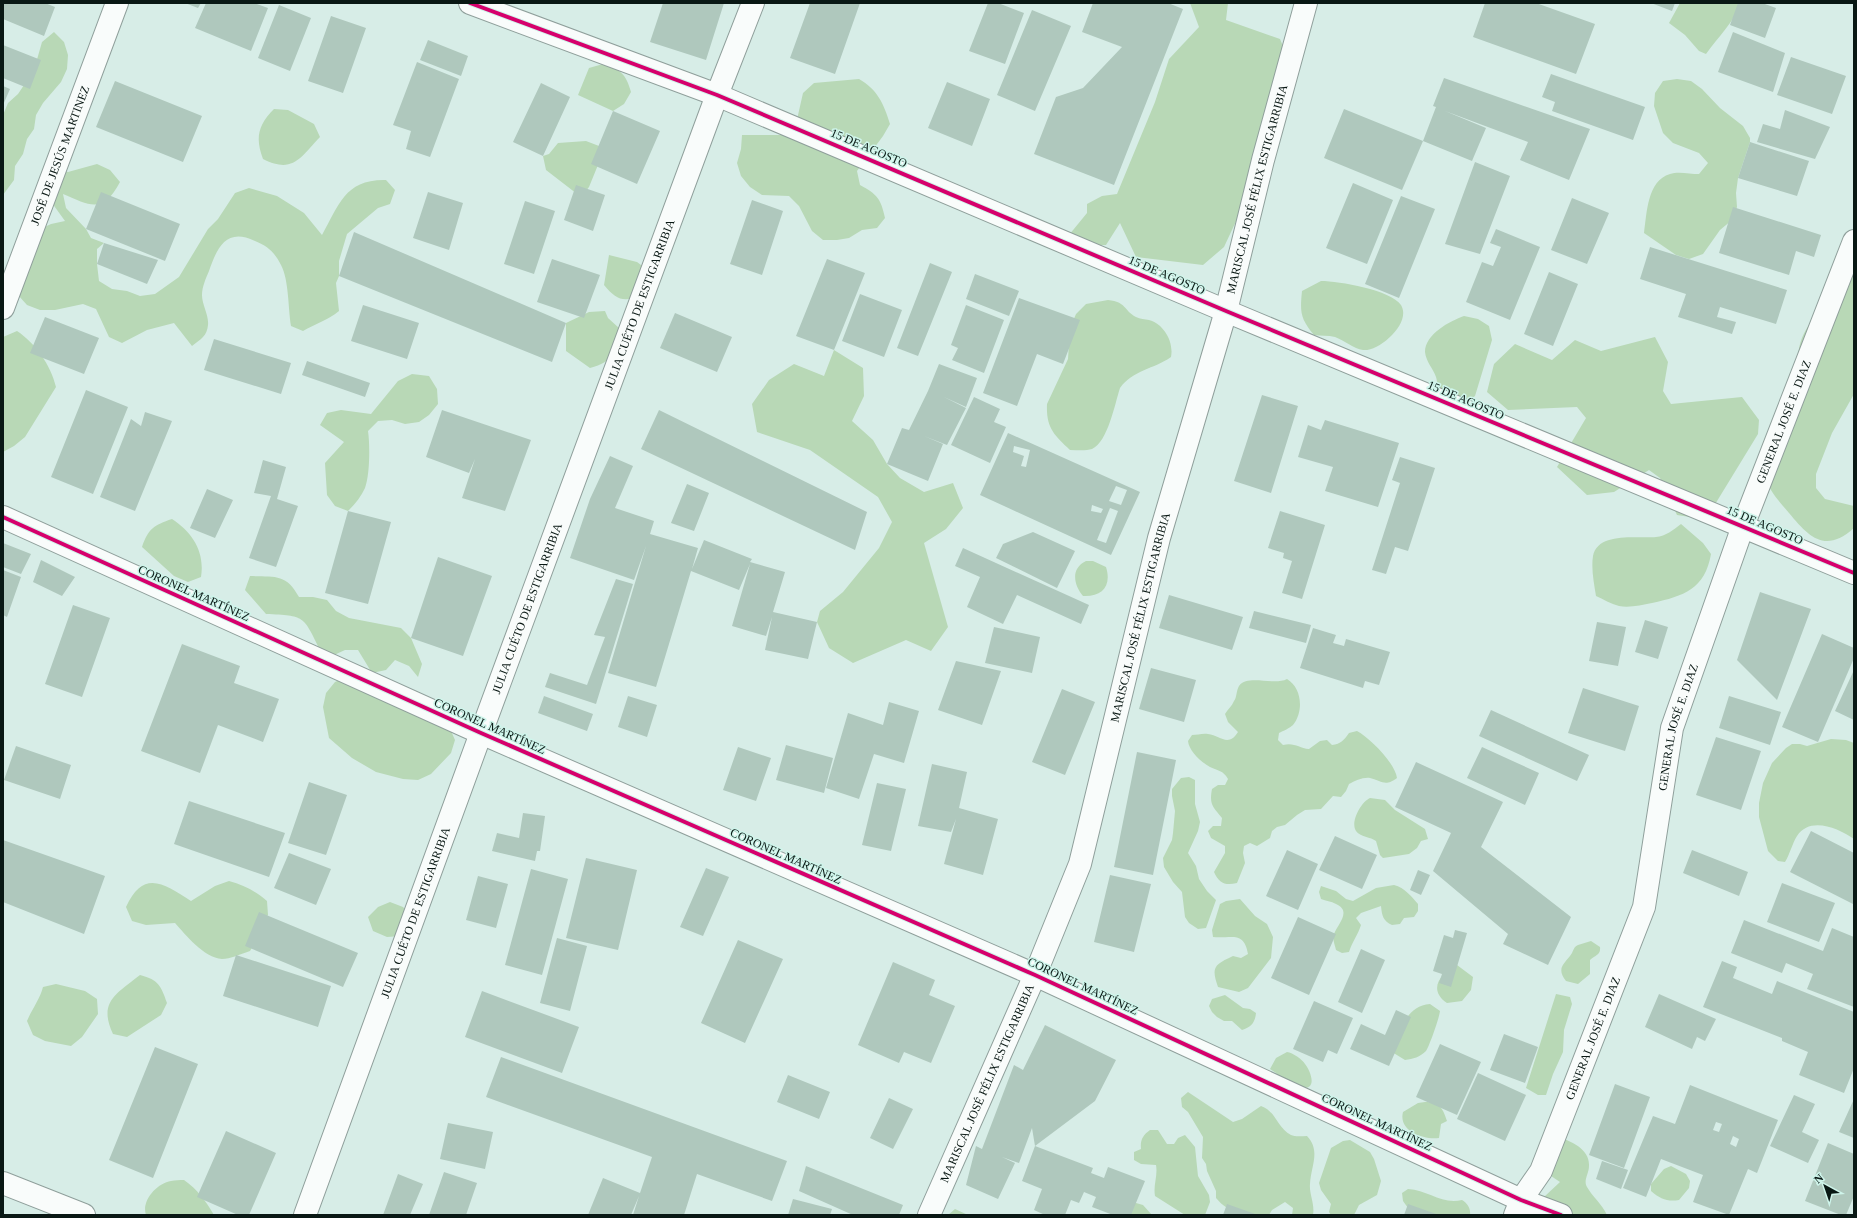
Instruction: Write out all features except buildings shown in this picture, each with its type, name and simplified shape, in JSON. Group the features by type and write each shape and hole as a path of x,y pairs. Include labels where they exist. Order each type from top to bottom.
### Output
{"street":[{"name":"JOSÉ DE JESÚS MARTINEZ","path":"3,308 116,3"},
{"name":"15 DE AGOSTO","path":"470,3 718,95 1226,311 1854,573"},
{"name":"JULIA CUÉTO DE ESTIGARRIBIA","path":"305,1215 481,733 753,3"},
{"name":"MARISCAL JOSÉ FÉLIX ESTIGARRIBIA","path":"929,1215 1035,975 1080,864 1160,538 1226,311 1263,160 1306,3"},
{"name":"GENERAL JOSÉ E. DIAZ","path":"1518,1207 1541,1171 1644,907 1672,728 1743,526 1854,241"},
{"name":"CORONEL MARTÍNEZ","path":"3,517 481,733 1035,975 1518,1207 1561,1215"},
{"path":"3,1183 84,1215"}],"green space":[{"path":"1190,3 1228,3 1226,20 1280,39 1285,51 1275,107 1256,143 1253,185 1224,247 1203,265 1136,257 1120,223 1106,245 1079,245 1069,235 1087,213 1087,204 1102,196 1117,194 1155,102 1169,59 1199,27"},
{"path":"1680,3 1741,3 1730,23 1706,54 1699,51 1685,35 1669,23"},
{"path":"54,32 64,42 68,55 67,69 61,82 43,103 36,115 34,129 27,139 23,154 15,166 14,180 3,195 3,115 8,103 18,94 34,70 42,42"},
{"path":"603,64 614,68 625,77 631,92 624,104 613,111 578,95 589,68"},
{"path":"859,79 871,87 875,92 885,110 890,124 857,171 860,185 874,194 882,206 885,218 877,228 862,230 849,238 823,240 812,231 799,206 789,196 762,195 750,187 741,176 737,163 741,149 742,135 788,135 796,124 803,93 814,83"},
{"path":"1677,79 1691,81 1702,89 1720,108 1743,126 1750,138 1738,178 1736,193 1737,207 1732,220 1720,230 1703,254 1689,259 1676,255 1644,233 1647,207 1652,190 1657,183 1662,178 1673,173 1699,174 1708,163 1699,153 1673,143 1663,133 1654,106 1655,93 1663,81"},
{"path":"274,109 288,110 314,124 320,137 301,157 295,162 289,164 282,165 263,159 259,145 261,126"},
{"path":"586,141 599,146 600,160 589,187 581,197 546,170 543,156 549,154 558,143"},
{"path":"97,164 110,170 120,182 114,192 102,203 96,204 81,202 63,194 66,208 86,229 91,238 104,243 97,249 99,281 112,289 127,291 140,296 155,294 179,277 208,229 218,219 235,193 249,188 277,196 304,213 322,235 339,204 352,189 361,184 372,181 386,180 395,190 390,204 378,208 347,234 339,261 339,276 336,283 339,311 330,317 303,331 291,326 286,278 279,261 274,253 264,245 245,237 237,237 230,238 219,248 204,283 202,299 208,325 205,335 201,339 192,346 174,323 147,330 122,343 109,337 96,309 83,304 55,310 40,310 27,305 18,295 34,232 51,224 65,221 52,203 55,168 68,172"},
{"path":"1854,250 1854,394 1832,433 1816,474 1816,488 1825,499 1854,506 1854,528 1844,536 1826,541 1811,535 1796,522 1775,496 1765,477 1798,359 1802,338 1806,329 1837,290"},
{"path":"609,255 637,262 649,271 639,297 628,299 619,298 604,285"},
{"path":"1321,281 1364,287 1387,295 1401,305 1403,312 1402,320 1398,328 1385,341 1370,349 1363,350 1335,337 1314,335 1306,324 1302,314 1302,291"},
{"path":"1108,300 1122,304 1136,317 1149,320 1159,325 1167,334 1171,345 1171,357 1137,373 1120,388 1107,431 1098,445 1090,450 1070,450 1052,430 1048,419 1047,404 1068,359 1070,328 1076,314 1086,304"},
{"path":"605,311 608,318 619,328 616,343 609,359 598,366 590,368 566,351 566,323 589,312"},
{"path":"1464,316 1478,319 1489,326 1492,340 1475,396 1464,404 1438,396 1436,377 1425,352 1429,339 1439,329"},
{"path":"17,331 36,348 41,355 54,379 56,387 25,437 14,446 3,452 3,337"},
{"path":"1655,337 1668,362 1663,391 1671,404 1742,397 1759,420 1758,434 1714,506 1690,517 1677,515 1660,478 1649,470 1614,492 1587,495 1557,467 1586,418 1577,407 1508,410 1487,392 1494,364 1515,344 1552,360 1575,340 1601,351"},
{"path":"834,350 863,368 864,396 852,421 873,440 887,464 900,478 924,492 953,483 963,508 946,529 924,543 948,627 931,651 906,640 853,663 829,648 817,622 820,611 843,592 879,548 892,522 878,497 810,450 757,432 752,404 769,380 794,364 824,376"},
{"path":"412,374 429,376 437,389 438,404 429,415 419,422 405,424 392,420 378,421 368,431 369,468 365,488 358,500 348,511 335,506 327,495 325,463 344,442 320,425 327,413 341,410 371,414 398,381"},
{"path":"172,519 186,530 199,551 202,568 201,577 188,582 174,576 142,547 152,528"},
{"path":"1681,524 1703,543 1711,554 1704,575 1691,589 1683,594 1652,603 1623,607 1610,603 1596,596 1592,561 1596,548 1603,543 1620,538 1660,536"},
{"path":"1086,561 1093,561 1106,567 1108,574 1108,580 1104,589 1095,595 1090,596 1083,596 1077,586 1075,577 1078,568"},
{"path":"250,576 279,578 289,584 299,597 313,597 327,600 336,611 349,618 401,628 411,638 422,664 418,677 409,666 395,660 386,670 372,673 358,650 345,650 332,656 320,650 310,630 301,620 296,617 266,614 245,590"},
{"path":"348,676 443,713 455,740 451,753 431,774 418,780 403,779 376,772 352,758 329,738 323,707 326,693 335,682"},
{"path":"1287,679 1296,688 1300,700 1300,707 1297,719 1293,725 1279,733 1278,740 1283,745 1287,744 1309,749 1320,741 1327,740 1332,745 1338,744 1346,738 1349,733 1357,731 1368,739 1387,758 1392,765 1397,778 1386,783 1367,778 1349,784 1341,797 1333,796 1321,809 1305,810 1285,825 1277,827 1272,831 1270,838 1257,846 1250,843 1244,846 1243,853 1245,863 1237,883 1226,884 1218,879 1214,872 1225,853 1225,846 1211,838 1208,831 1213,826 1221,826 1222,818 1212,805 1212,789 1218,785 1225,785 1228,779 1222,772 1210,767 1199,759 1191,749 1188,741 1192,735 1204,734 1227,740 1231,739 1238,732 1228,722 1225,714 1235,699 1239,686 1248,681 1282,681"},
{"path":"1831,739 1846,740 1854,743 1854,839 1832,828 1817,825 1809,826 1797,836 1785,862 1778,861 1768,851 1759,817 1759,803 1763,783 1772,763 1786,748 1792,744 1807,746"},
{"path":"1189,777 1195,780 1195,804 1200,822 1198,831 1188,853 1196,866 1199,879 1207,891 1216,900 1206,928 1198,929 1189,923 1185,917 1182,892 1173,882 1164,867 1163,858 1172,840 1173,833 1175,811 1172,789 1181,778"},
{"path":"1370,798 1385,800 1395,810 1425,829 1428,839 1421,841 1417,848 1409,854 1383,858 1380,855 1376,841 1360,835 1356,831 1354,823 1360,808"},
{"path":"229,881 240,884 267,901 268,915 261,926 257,939 250,951 236,956 222,959 215,958 196,945 175,923 146,925 132,921 126,907 133,895 147,884 155,883 163,885 191,901 215,886"},
{"path":"1394,885 1405,890 1418,904 1418,911 1414,917 1404,918 1400,924 1392,925 1384,918 1381,906 1361,913 1356,918 1361,925 1349,952 1342,953 1336,950 1333,936 1342,918 1343,910 1334,903 1321,899 1319,892 1321,886 1336,891 1346,899 1353,901 1376,888"},
{"path":"1240,899 1255,916 1267,924 1273,937 1271,958 1248,988 1239,992 1218,987 1215,971 1218,964 1227,959 1233,956 1241,958 1248,954 1246,946 1236,937 1213,937 1212,930 1220,904 1226,901"},
{"path":"390,902 403,907 412,917 401,936 387,937 373,931 368,917 378,907"},
{"path":"1591,941 1600,947 1600,952 1590,960 1590,974 1578,984 1566,981 1561,969 1574,948 1578,945"},
{"path":"1457,965 1473,977 1471,990 1462,1001 1447,1003 1441,998 1438,992 1438,982 1446,972"},
{"path":"140,975 151,979 158,984 167,1003 161,1015 127,1037 113,1034 109,1023 109,1006 117,994"},
{"path":"56,984 85,991 97,999 98,1014 82,1037 71,1046 45,1041 33,1035 27,1021 43,987"},
{"path":"1556,994 1570,997 1572,1004 1564,1030 1563,1052 1553,1074 1546,1095 1538,1095 1526,1088"},
{"path":"1225,995 1243,1008 1250,1009 1256,1013 1254,1022 1250,1026 1242,1030 1232,1021 1224,1021 1212,1012 1209,1006 1212,999"},
{"path":"1430,1004 1440,1011 1426,1051 1419,1056 1405,1060 1392,1052 1401,1029 1409,1015 1422,1006"},
{"path":"1287,1052 1300,1058 1307,1067 1312,1079 1312,1082 1308,1088 1297,1087 1280,1080 1276,1073 1270,1069 1276,1058"},
{"path":"1188,1092 1233,1122 1242,1119 1261,1106 1270,1112 1286,1132 1294,1136 1307,1136 1314,1147 1314,1159 1310,1184 1313,1215 1292,1215 1293,1208 1285,1202 1272,1210 1269,1215 1240,1213 1222,1204 1216,1198 1216,1191 1207,1171 1206,1164 1202,1158 1203,1137 1188,1112 1182,1107 1181,1098"},
{"path":"1418,1103 1434,1103 1440,1107 1447,1121 1441,1124 1439,1138 1419,1136 1413,1133 1404,1124 1402,1119 1403,1112"},
{"path":"1150,1130 1158,1130 1167,1144 1174,1144 1178,1138 1185,1135 1195,1147 1198,1176 1209,1195 1210,1202 1205,1215 1185,1215 1155,1196 1156,1165 1141,1164 1134,1160 1134,1152 1141,1149 1142,1138"},
{"path":"1558,1137 1574,1143 1583,1150 1589,1166 1586,1184 1607,1215 1538,1215 1544,1197 1560,1182 1548,1174"},
{"path":"1350,1140 1370,1152 1374,1159 1381,1181 1377,1195 1359,1205 1354,1215 1331,1215 1329,1212 1331,1204 1321,1190 1319,1183 1331,1148 1343,1141"},
{"path":"1671,1166 1686,1174 1690,1181 1689,1188 1679,1200 1671,1201 1658,1196 1651,1191 1651,1184 1664,1169"},
{"path":"174,1180 184,1180 201,1196 214,1215 146,1215 145,1210 148,1199 160,1185"},
{"path":"1408,1189 1448,1201 1462,1200 1468,1206 1470,1215 1413,1215 1403,1201 1402,1193"},
{"path":"1136,1203 1143,1205 1152,1215 1116,1215 1128,1204"},
{"path":"955,1209 968,1215 948,1215"}],"cycle path":[{"path":"470,3 717,95 1226,311 1854,573"},
{"path":"3,517 481,733 1035,975 1521,1200 1561,1215"}]}
